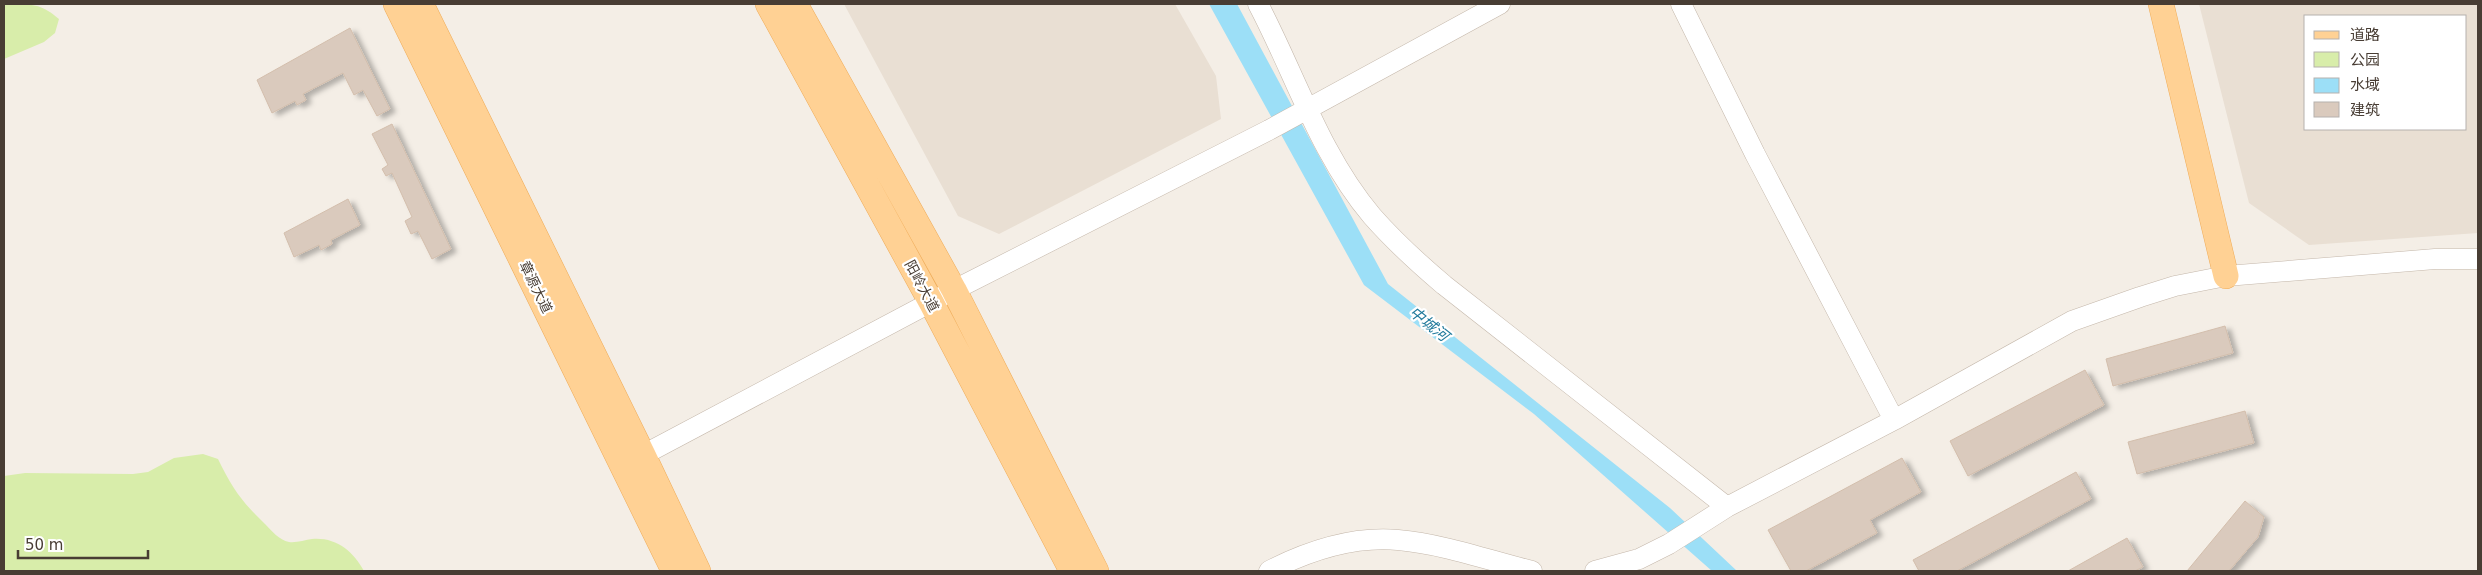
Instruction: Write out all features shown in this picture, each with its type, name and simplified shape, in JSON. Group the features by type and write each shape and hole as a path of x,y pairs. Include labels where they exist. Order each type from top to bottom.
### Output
{"main road":[{"name":"章源大道","path":"396,4 674,571"},
{"name":"章源大道","path":"421,4 643,455 698,571"},
{"name":"阳岭大道","path":"768,4 931,302 1072,571"},
{"name":"阳岭大道","path":"795,4 954,290 1096,571"},
{"path":"2161,4 2226,276"}],"street":[{"path":"1258,4 1307,108 1340,170 1371,215 1410,256 1728,507"},
{"path":"643,455 954,290 1269,130 1500,4"},
{"path":"1681,4 1759,162 1894,420"},
{"path":"1595,571 1638,559 1669,544 1728,507 1894,420 2072,321 2175,286 2226,276 2435,259 2478,259"},
{"path":"1269,571 1325,548 1364,540 1397,540 1431,546 1532,571"}],"shaded area":[{"path":"844,4 1175,4 1216,76 1221,119 999,234 958,216"},
{"path":"2199,4 2478,4 2478,233 2309,245 2249,203"}],"green space":[{"path":"4,4 27,4 46,9 59,19 55,33 44,42 4,59"},
{"path":"203,454 218,459 233,487 257,516 279,537 289,542 312,539 329,540 343,547 355,557 364,571 4,571 4,476 25,473 133,474 148,472 174,458"}],"water":[{"name":"中城河","path":"1209,4 1237,4 1388,284 1670,508 1737,571 1712,571 1534,414 1364,285"}],"building":[{"path":"350,28 390,109 377,116 363,90 354,95 343,73 303,94 306,100 297,105 295,101 272,113 257,80"},
{"path":"392,124 451,249 432,259 418,231 411,234 405,221 412,217 392,173 386,176 382,169 388,165 372,134"},
{"path":"348,199 360,225 331,240 332,244 321,250 319,245 294,257 284,233"},
{"path":"2225,326 2233,353 2113,386 2106,359"},
{"path":"2085,370 2104,405 1968,476 1950,441"},
{"path":"2245,411 2254,443 2137,474 2128,442"},
{"path":"1902,458 1921,492 1870,520 1877,533 1806,571 1791,571 1768,530"},
{"path":"2076,472 2091,499 1957,571 1919,571 1913,560"},
{"path":"2245,501 2264,517 2258,537 2229,571 2187,571"},
{"path":"2127,538 2143,567 2135,571 2068,571"}]}
